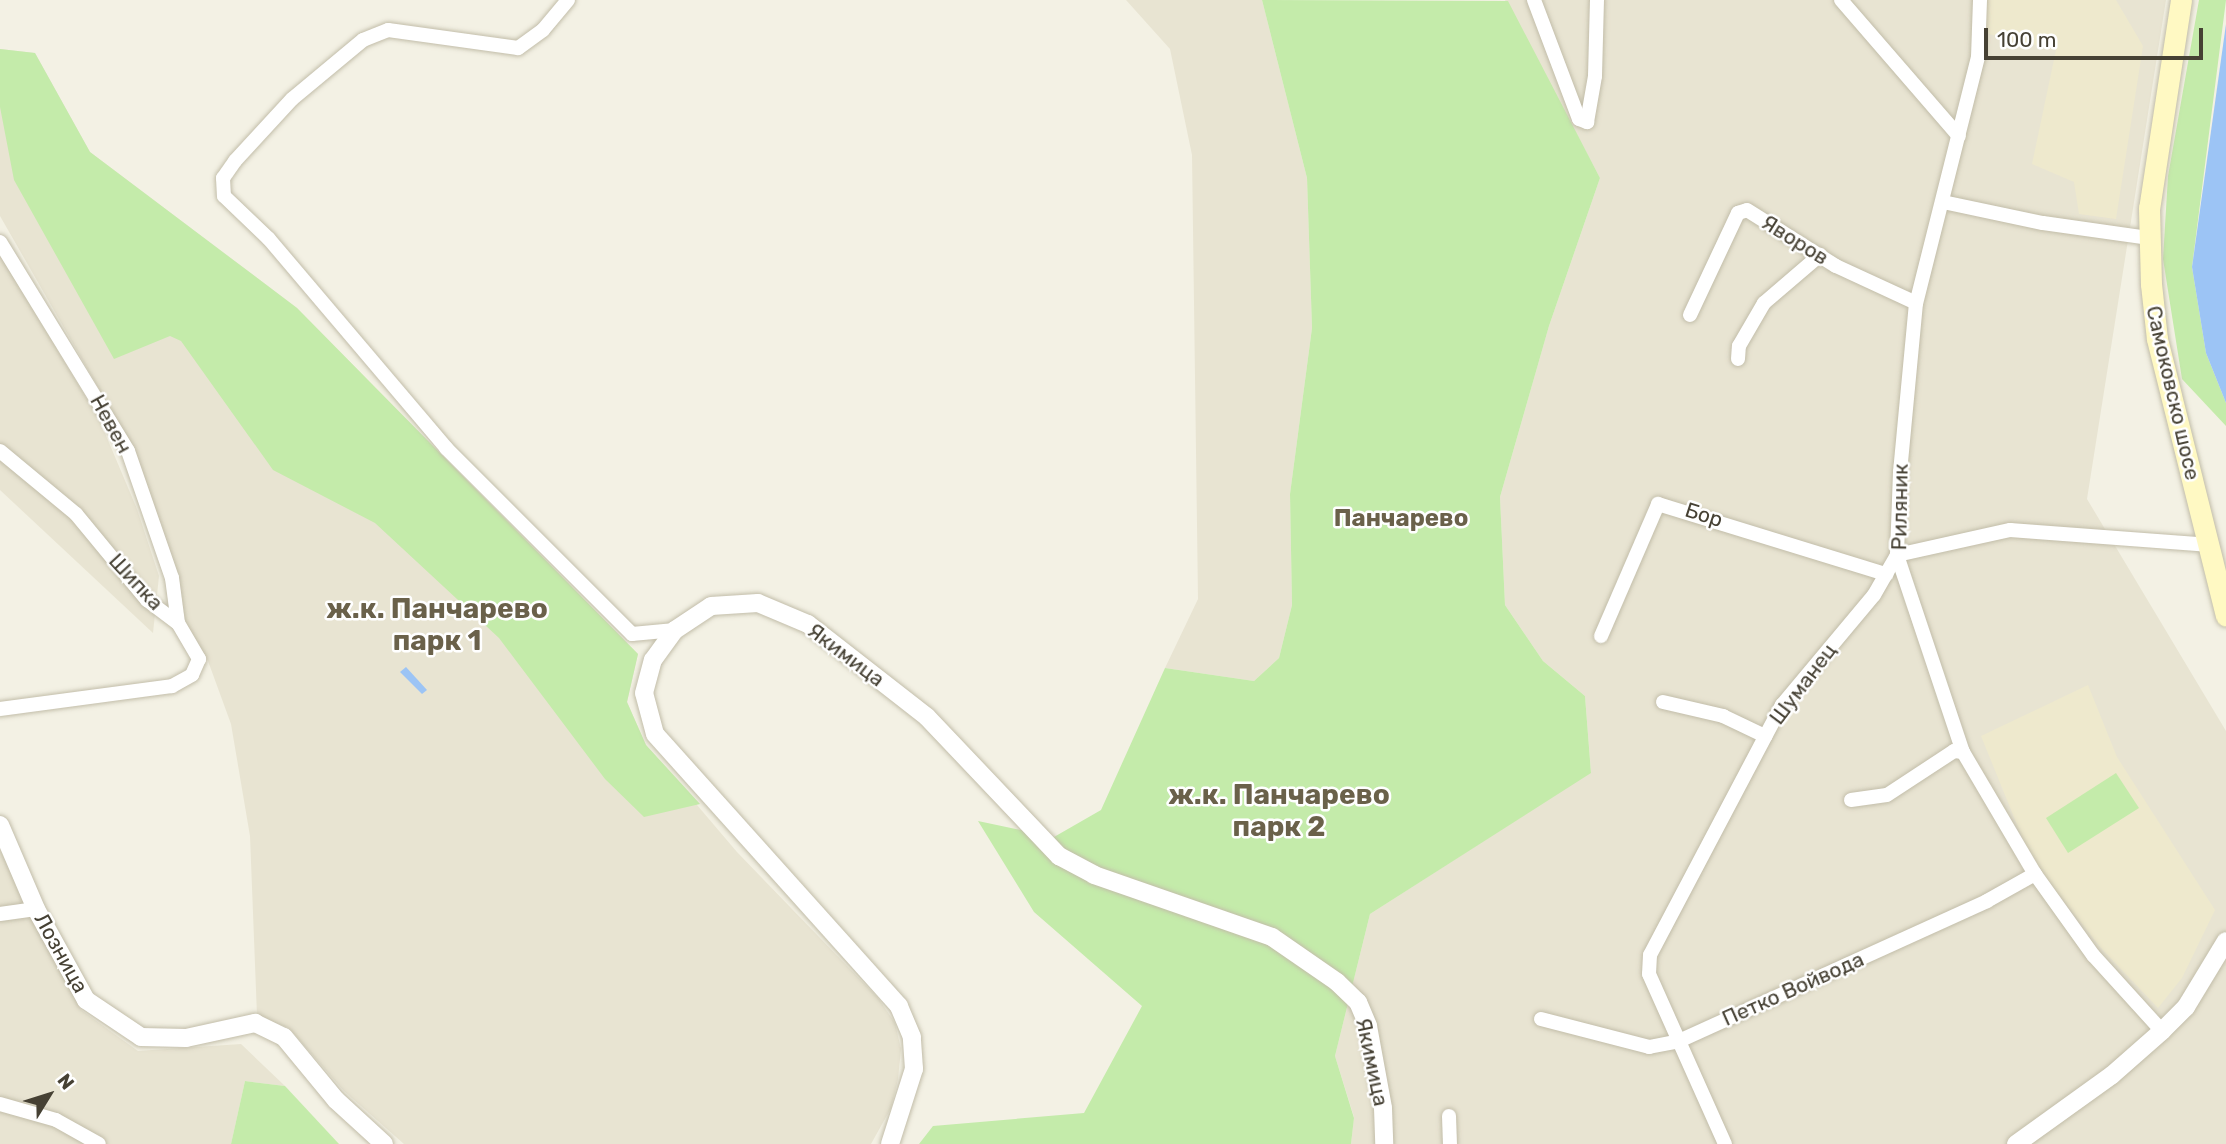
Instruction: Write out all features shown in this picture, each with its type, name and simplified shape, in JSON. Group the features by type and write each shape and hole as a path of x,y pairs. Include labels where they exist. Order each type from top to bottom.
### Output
{"main road":[{"name":"Самоковско шосе","path":"2181,0 2155,162 2148,238 2157,339 2226,616"}],"street":[{"path":"568,0 543,30 518,48 388,30 363,40 292,99 243,152 223,178 224,196 269,239 446,448 588,592 632,634 676,630"},
{"path":"1534,0 1579,119 1587,122 1595,76 1597,0"},
{"path":"1842,0 1959,136"},
{"name":"Риляник","path":"1980,0 1978,57 1916,303 1900,472 1897,555 1963,752 2035,874 2093,955 2162,1031"},
{"path":"1943,202 2043,223 2148,238"},
{"name":"Яворов","path":"1690,315 1738,213 1747,210 1819,255 1916,303"},
{"name":"Невен","path":"0,242 128,452 173,578 178,623"},
{"path":"1738,359 1749,323 1763,303 1819,255"},
{"name":"Шипка","path":"0,451 76,514 147,600 178,623 199,659 184,681 0,709"},
{"name":"Бор","path":"1601,636 1658,504 1886,574"},
{"path":"1897,555 2010,530 2210,545"},
{"name":"Шуманец","path":"1725,1144 1649,974 1650,955 1782,705 1886,574 1897,555"},
{"name":"Якимица","path":"890,1144 914,1069 912,1037 903,1017 875,975 655,734 644,693 653,660 676,630 711,606 741,601 758,603 808,624 927,717 1059,856 1094,875 1272,937 1337,982 1358,1002 1368,1026 1383,1108 1384,1144"},
{"path":"1663,702 1723,716 1765,736"},
{"path":"1851,800 1887,795 1954,751 1963,752"},
{"name":"Лозница","path":"0,825 36,909 86,1000 141,1037 186,1038 255,1023 284,1037 336,1100 384,1144"},
{"name":"Петко Войвода","path":"1541,1019 1648,1047 1679,1041 1987,901 2035,874"},
{"path":"0,914 36,909"},
{"path":"2016,1144 2112,1075 2162,1031 2191,999 2226,941"},
{"path":"0,1104 56,1120 99,1144"},
{"path":"1449,1116 1450,1144"}],"shaded area":[{"path":"1126,0 1262,0 1307,178 1312,328 1290,494 1292,605 1279,658 1254,681 1165,668 1198,599 1192,155 1170,49"},
{"path":"1505,0 2166,0 2087,499 2226,731 2226,1144 1351,1144 1354,1117 1335,1056 1370,914 1591,772 1585,696 1543,661 1505,605 1500,497 1549,326 1600,178"},
{"path":"1986,0 2116,0 2143,46 2116,219 2079,214 2074,182 2032,164 2056,50 1985,33"},
{"path":"0,49 35,53 90,152 297,308 638,654 627,702 646,745 737,852 878,998 895,1023 901,1049 898,1079 891,1108 871,1144 404,1144 344,1091 289,1028 257,1016 250,836 231,724 208,661 184,621 134,450 0,216"},
{"path":"0,255 99,419 137,509 159,576 153,633 0,490"},
{"path":"2088,685 2117,757 2215,910 2182,978 2158,1008 2101,948 2031,859 1981,736"},
{"path":"0,850 81,1010 138,1051 241,1044 285,1086 245,1081 231,1144 0,1144"}],"green space":[{"path":"1262,0 1508,1 1600,178 1549,326 1500,497 1505,605 1543,661 1585,696 1591,773 1370,914 1335,1056 1354,1118 1351,1144 919,1144 933,1126 1084,1113 1142,1006 1034,912 978,821 1054,837 1101,810 1165,668 1254,681 1279,658 1292,605 1290,494 1312,328 1307,178"},
{"path":"2199,0 2226,0 2192,267 2206,353 2226,403 2226,426 2182,379 2163,259 2168,176"},
{"path":"0,49 35,53 90,152 297,308 638,654 627,702 646,745 700,804 644,817 605,779 499,638 375,523 273,470 181,341 170,336 114,359 14,180 0,107"},
{"path":"2116,773 2139,808 2068,853 2046,818"},
{"path":"245,1081 285,1086 339,1144 231,1144"}],"water":[{"path":"2226,24 2226,403 2206,353 2192,267"},
{"path":"406,667 427,690 422,694 400,672"}],"district":[{"name":"Панчарево","path":"1401,519"},
{"name":"ж.к. Панчарево парк 1","path":"437,625"},
{"name":"ж.к. Панчарево парк 2","path":"1279,811"}]}
